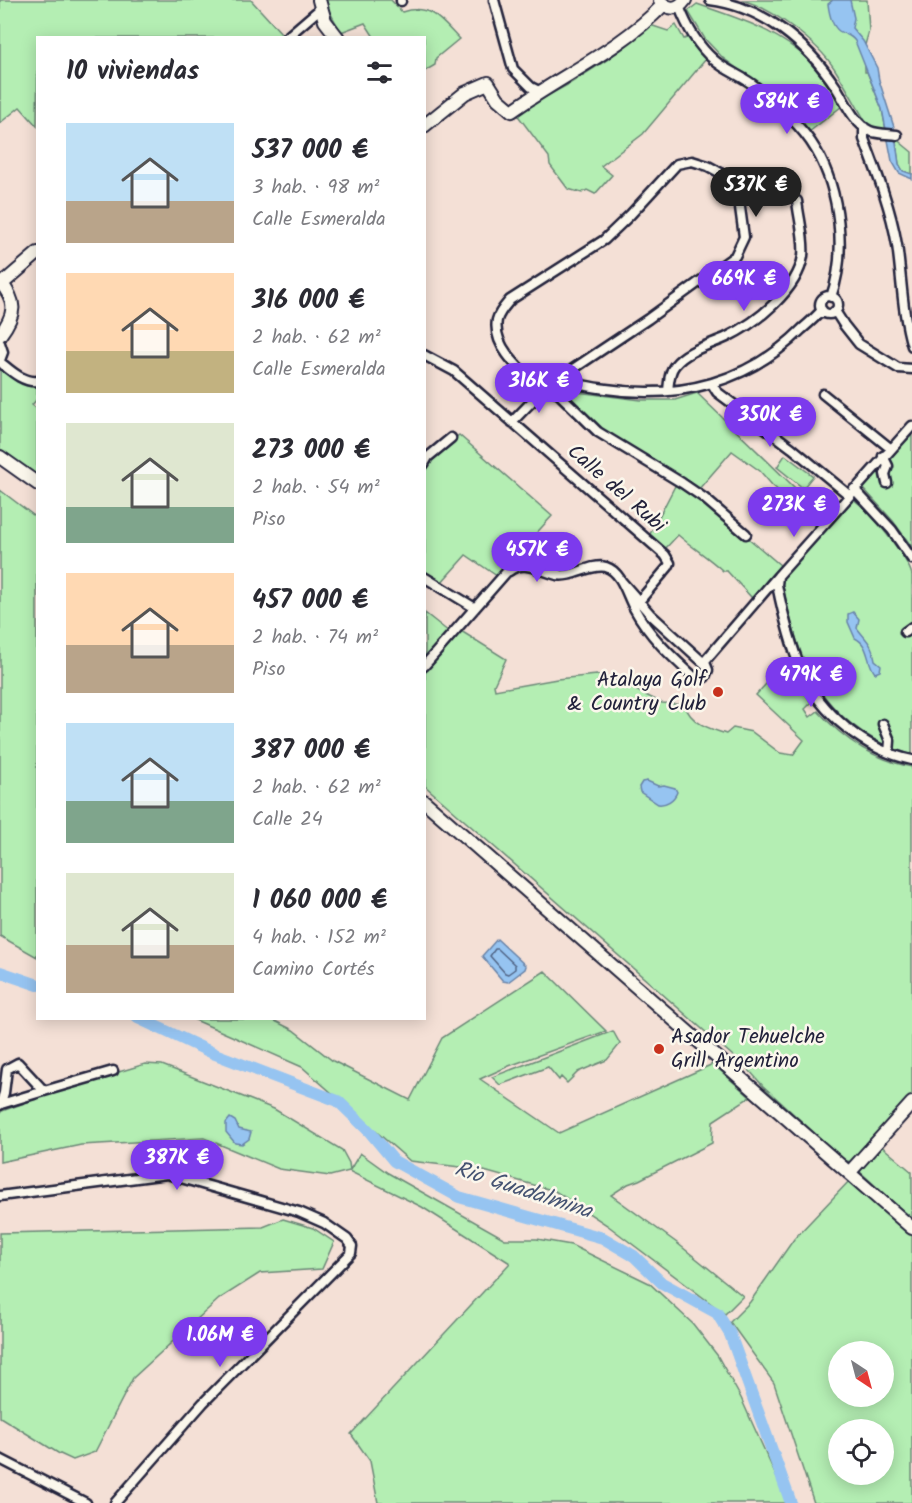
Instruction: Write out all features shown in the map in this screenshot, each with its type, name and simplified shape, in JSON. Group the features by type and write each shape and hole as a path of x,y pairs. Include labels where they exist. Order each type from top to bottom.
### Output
{"main road":[{"path":"426,124 465,93 489,83 498,99 512,111 539,91 596,59 651,18 661,3 672,8 682,3"},
{"path":"320,4 325,21 336,36"},
{"path":"4,286 36,255"},
{"path":"4,286 21,278 36,265"},
{"path":"0,335 11,318 12,303 4,286"},
{"path":"0,457 36,483"},
{"path":"426,803 708,1052 912,1228"},
{"path":"849,1173 912,1103"}],"street":[{"path":"494,0 513,69 531,87 539,91"},
{"path":"711,0 749,10 796,39 815,57 850,111 864,127 870,131 897,135"},
{"path":"682,3 684,19 714,60 754,85 777,105 802,131 817,151 835,204 841,241 836,283 831,297"},
{"path":"288,36 320,4"},
{"path":"864,127 864,139 894,228 905,323 912,346"},
{"path":"512,422 546,387 648,319 735,256 744,237 739,200 734,188 718,172 692,161 677,164 604,240 510,300 497,320 498,336 506,353 539,387 546,387 555,390 598,432 704,498 746,534"},
{"path":"668,391 673,367 682,357 745,327 762,314 795,279 803,257 797,201"},
{"path":"822,310 821,302 831,297"},
{"path":"831,297 837,303 836,311 844,326 859,345 898,368 912,369"},
{"path":"822,310 829,314 836,311"},
{"path":"562,378 596,388 628,392 668,391 712,384 741,373 774,354 822,310"},
{"path":"0,343 3,352 0,361 24,379 36,381"},
{"name":"Calle del Rubi","path":"426,356 454,370 665,555 670,563 636,605"},
{"path":"712,384 717,392 852,492 892,530 912,559"},
{"path":"823,394 890,448"},
{"path":"704,662 890,448 912,426"},
{"path":"426,460 451,438"},
{"path":"883,456 888,466 885,474 887,483"},
{"path":"426,664 515,567 530,565 561,576 605,566 622,582 658,644 694,677 702,678 706,675 708,670 704,662 636,605"},
{"path":"778,576 777,585 791,641 812,688 840,724 872,746 912,760"},
{"path":"426,578 475,608"},
{"path":"883,724 890,741 889,753"},
{"path":"0,1104 4,1093 7,1068 18,1063 44,1091"},
{"path":"0,1104 113,1071"},
{"path":"0,1196 167,1174 299,1212 324,1223 347,1239 352,1246 351,1253 307,1304 203,1403 115,1503"},
{"path":"0,1459 86,1503"}],"green space":[{"path":"0,0 251,0 282,34 280,36 36,36 36,125 20,107 0,123"},
{"path":"326,0 391,0 402,12 420,10 434,15 459,39 436,58 435,65 426,70 426,36 373,36 365,23 341,32 326,5"},
{"path":"742,0 867,0 869,31 865,45 865,72 867,72 882,109 886,130 870,129 834,68 805,37 767,10"},
{"path":"697,4 749,23 774,35 798,51 811,63 842,106 809,132 778,99 723,58 705,39 688,11"},
{"path":"650,25 668,31 676,25 684,39 689,37 706,59 643,134 601,166 612,175 595,194 587,190 582,193 568,189 550,165 549,157 516,113 607,60"},
{"path":"895,138 912,152 912,174 903,171 899,164"},
{"path":"0,369 28,386 36,386 36,400 32,405 36,408 36,478 0,451"},
{"path":"560,390 641,400 675,400 697,393 823,515 816,524 772,485 760,471 732,451 698,490 633,448 603,432 571,398"},
{"path":"459,435 552,516 497,576 466,555 440,584 426,575 426,467 433,455"},
{"path":"912,435 912,547 863,485 884,463 882,482 885,485 891,472 889,457"},
{"path":"785,455 813,476 803,488 777,467"},
{"path":"677,482 708,504 780,565 752,598 727,571 723,571 678,535 665,549 649,536"},
{"path":"0,490 36,517 36,956 0,936"},
{"path":"851,498 886,533 903,557 912,575 912,622 905,627 912,631 912,755 892,748 889,725 885,720 880,726 885,745 860,730 840,714 824,696 802,655 787,606 781,579"},
{"path":"426,614 449,632 426,661"},
{"name":"Atalaya Golf & Country Club","path":"461,631 506,659 494,685 495,690 557,679 597,675 613,679 662,703 685,705 696,721 707,727 726,734 733,728 752,732 780,753 793,755 804,740 756,695 785,663 790,662 811,703 805,709 810,717 818,711 838,731 861,747 885,759 912,767 912,1096 854,1160 851,1162 844,1160 763,1086 749,1070 426,787 426,672"},
{"path":"545,971 606,1031 509,1066 480,1079 559,1133 713,1064 750,1097 713,1121 712,1143 628,1184 611,1195 677,1243 743,1296 725,1314 607,1225 555,1191 477,1169 410,1161 302,1067 195,1020 273,1020 293,1030 333,1061 410,1100 442,1038"},
{"path":"613,1031 620,1044 607,1060 578,1072 567,1083 561,1077 559,1080 548,1067 500,1085 492,1077"},
{"path":"145,1064 162,1065 274,1109 342,1150 350,1170 360,1153 388,1173 505,1239 537,1239 571,1245 649,1283 693,1324 717,1355 741,1398 788,1503 378,1503 370,1461 351,1434 510,1263 422,1207 349,1171 330,1176 279,1169 204,1138 81,1145 0,1162 0,1113 2,1111 66,1088"},
{"path":"879,1144 912,1172 912,1219 857,1169"},
{"path":"851,1179 912,1234 912,1503 814,1503 774,1383 730,1322 750,1302 794,1239"},
{"path":"283,1219 313,1228 334,1242 322,1269 260,1273 219,1299 133,1378 95,1452 73,1460 0,1417 0,1233 263,1227"}],"water":[{"path":"833,0 850,0 854,18 852,28 863,41 877,68 894,127 899,164 903,171 912,174 912,179 899,173 892,161 882,109 855,41 839,31 833,22 828,4"},
{"path":"853,612 859,619 857,628 871,646 875,660 881,665 880,671 875,673 866,649 855,638 848,622 848,614"},
{"path":"647,781 658,786 675,788 677,792 669,801 658,804 640,792 639,787 642,782"},
{"path":"497,939 526,966 508,982 503,981 482,956"},
{"path":"230,1118 235,1121 239,1129 251,1132 249,1139 242,1144 235,1143 226,1132 226,1123"}],"waterway":[{"name":"Rio Guadalmina","path":"0,972 36,984"},
{"name":"Rio Guadalmina","path":"142,1020 215,1054 338,1101 369,1131 394,1161 459,1197 603,1238 634,1256 662,1283 717,1313 730,1334 791,1503"}],"place":[{"name":"Atalaya Golf & Country Club","path":"718,692"},
{"name":"Asador Tehuelche Grill Argentino","path":"659,1049"}]}
